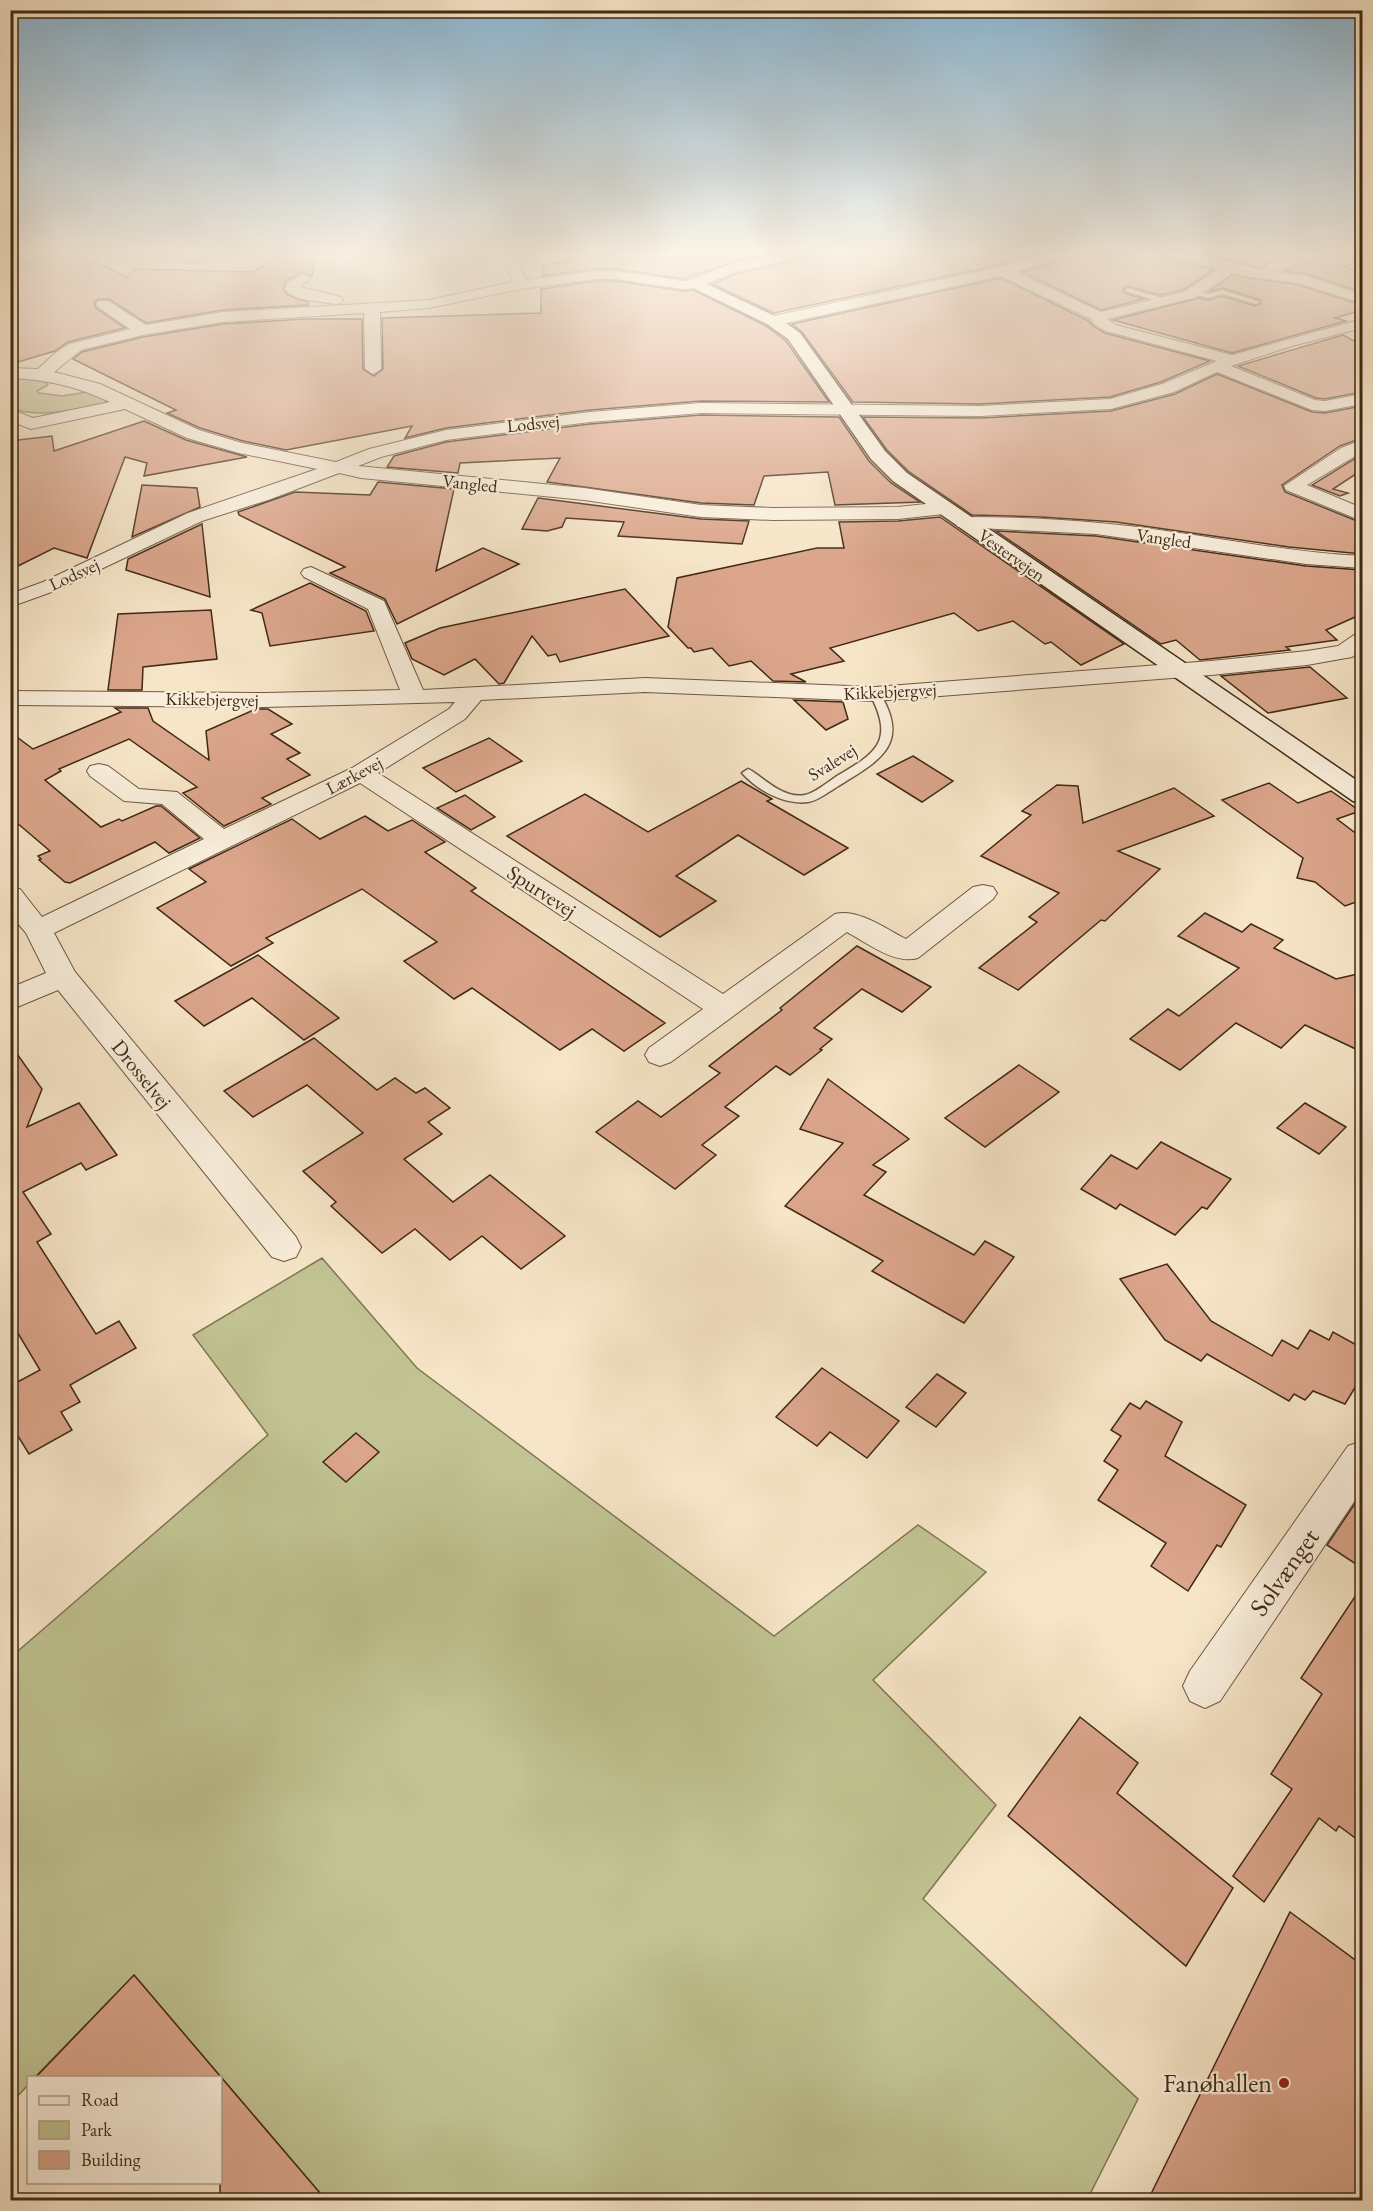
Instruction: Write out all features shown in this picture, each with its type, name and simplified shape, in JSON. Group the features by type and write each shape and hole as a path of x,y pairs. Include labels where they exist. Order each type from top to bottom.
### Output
{"street":[{"path":"42,374 62,355"},
{"path":"371,355 373,369"},
{"name":"Vestervejen","path":"807,355 878,455 900,477 1362,795"},
{"path":"1197,355 1225,364 1312,405 1325,406 1362,399"},
{"name":"Lodsvej","path":"10,601 50,586 195,517 264,495 405,444 487,428 675,410 735,407 980,411 1102,405 1139,398 1254,355"},
{"name":"Vangled","path":"10,373 42,374 94,388 193,434 214,441 281,457 339,466 361,472 584,494 701,511 773,514 898,513 944,508"},
{"path":"10,429 128,403"},
{"path":"10,414 31,424"},
{"path":"1362,445 1293,486 1362,515"},
{"name":"Vangled","path":"965,523 1007,522 1139,533 1280,555 1362,562"},
{"path":"311,573 377,604 414,696"},
{"name":"Kikkebjergvej","path":"10,698 265,700 474,694 645,685 875,694 1176,669 1211,669 1356,649"},
{"name":"Lærkevej","path":"38,930 361,773 457,714 474,694"},
{"path":"99,771 133,796 168,797 223,841"},
{"name":"Spurvevej","path":"361,773 723,1008"},
{"path":"660,1054 845,920 908,952 983,893"},
{"name":"Drosselvej","path":"10,895 38,930 63,977 284,1247"},
{"path":"10,1000 63,977"},
{"name":"Solvænget","path":"1205,1686 1362,1458"}],"lane":[{"name":"Svalevej","path":"748,773 779,795 807,799 880,753 885,735 884,708 875,694"}],"green space":[{"path":"23,378 43,379 48,385 37,391 39,393 62,396 87,392 107,400 104,404 45,413 11,408 10,383"},
{"path":"322,1258 417,1368 774,1636 918,1525 986,1572 873,1680 996,1805 923,1899 1138,2099 1087,2200 326,2200 134,1975 36,2076 27,2076 27,2086 11,2103 11,1657 268,1435 193,1335"}],"building":[{"path":"11,355 41,355 11,364"},
{"path":"78,355 363,355 363,369 374,376 383,369 383,355 796,355 829,402 701,401 590,410 446,428 405,438 412,426 286,450 243,441 200,428 167,413 176,410 73,359"},
{"path":"819,355 1188,355 1210,361 1161,382 1110,397 980,404 853,402"},
{"path":"1275,355 1362,355 1362,392 1325,399 1316,398 1238,366"},
{"path":"1217,374 1312,412 1325,413 1362,406 1362,438 1340,446 1282,485 1285,492 1362,523 1362,554 1289,547 1116,522 972,515 908,471 887,450 863,417 980,418 1111,411 1175,394"},
{"path":"701,415 839,417 869,461 891,483 920,502 835,505 828,472 764,476 754,505 701,503 547,482 560,458 460,463 458,473 387,467 394,456 446,442 590,424"},
{"path":"144,421 186,440 247,457 144,476 147,463 125,457 87,558 54,548 10,570 10,441 52,436 54,451"},
{"path":"1362,454 1362,470 1333,489 1348,493 1340,496 1312,485"},
{"path":"378,482 454,489 436,571 483,548 519,564 397,624 385,599 330,573 345,567 239,515 238,512 295,492 370,495"},
{"path":"142,485 197,488 200,507 132,537"},
{"path":"538,498 701,519 749,521 742,544 618,536 624,522 566,518 562,527 547,531 522,529"},
{"path":"940,517 1124,644 1081,665 1051,642 1045,644 1013,621 978,631 954,613 830,648 844,661 791,674 806,682 773,681 751,661 729,666 712,648 694,652 668,627 677,578 817,548 844,548 839,522 898,521"},
{"path":"202,524 210,597 126,570 128,559"},
{"path":"996,531 1096,536 1306,566 1362,570 1362,614 1326,630 1337,640 1286,647 1290,650 1200,660 1176,640 1161,644"},
{"path":"310,583 366,611 374,631 270,646 262,613 251,610"},
{"path":"625,589 669,636 560,662 556,654 548,656 532,636 504,683 499,684 475,659 444,675 412,659 405,643 440,628"},
{"path":"211,610 217,659 143,667 142,690 108,690 118,614"},
{"path":"1310,667 1347,698 1268,713 1221,676"},
{"path":"794,700 843,702 848,719 826,730"},
{"path":"115,708 148,708 153,721 209,760 206,731 256,709 268,709 292,724 271,734 300,753 287,759 310,775 262,798 271,804 224,826 183,793 197,787 129,739 59,769 61,771 45,780 101,827 161,806 200,838 169,853 155,842 70,883 65,882 39,860 41,859 38,856 50,851 10,817 10,732 33,749 121,712"},
{"path":"489,738 522,761 456,792 423,768"},
{"path":"913,756 953,781 922,802 877,774"},
{"path":"741,781 772,799 767,801 848,848 804,875 738,835 676,876 716,901 660,937 507,836 585,794 648,832"},
{"path":"1269,783 1298,803 1331,791 1360,811 1337,819 1362,838 1362,900 1345,906 1315,882 1297,878 1303,858 1222,800"},
{"path":"1057,785 1078,786 1083,823 1174,788 1214,816 1118,851 1160,869 1105,921 1101,920 1018,990 979,968 1037,922 1029,917 1059,893 981,856 1031,815 1022,811"},
{"path":"465,795 495,817 471,830 437,808"},
{"path":"365,816 388,831 412,820 445,842 425,852 476,888 471,891 665,1023 624,1051 592,1029 560,1050 472,988 454,999 404,961 437,942 362,889 266,938 273,943 231,966 157,908 206,882 189,869 292,819 320,839"},
{"path":"1205,913 1242,932 1251,924 1283,940 1274,948 1336,979 1362,973 1362,1052 1305,1025 1281,1048 1236,1023 1180,1070 1130,1039 1168,1009 1179,1016 1239,968 1178,936"},
{"path":"857,946 931,987 902,1012 862,989 814,1028 832,1039 820,1049 822,1050 790,1075 776,1066 725,1107 739,1116 702,1145 716,1155 675,1189 596,1132 638,1101 661,1117 720,1073 709,1066 782,1010 780,1008"},
{"path":"258,955 339,1018 304,1040 252,998 204,1026 175,1001"},
{"path":"314,1038 377,1090 395,1078 416,1093 425,1088 450,1108 428,1122 442,1134 404,1159 453,1202 490,1175 565,1236 521,1269 482,1236 450,1260 415,1229 382,1253 331,1206 336,1202 303,1171 363,1133 307,1085 253,1117 224,1091"},
{"path":"10,1044 42,1089 27,1127 79,1103 117,1155 86,1170 81,1163 23,1192 51,1234 37,1242 96,1334 119,1321 136,1348 70,1385 80,1402 61,1412 72,1430 29,1454 10,1423 10,1386 40,1370 10,1320"},
{"path":"1019,1065 1059,1092 985,1147 945,1118"},
{"path":"828,1079 909,1139 873,1165 886,1172 864,1195 974,1255 985,1241 1014,1257 964,1323 872,1271 883,1261 785,1206 843,1143 800,1129"},
{"path":"1305,1103 1346,1127 1319,1154 1277,1128"},
{"path":"1161,1142 1231,1179 1207,1209 1202,1207 1175,1235 1120,1204 1116,1209 1081,1189 1111,1155 1137,1169"},
{"path":"1167,1264 1211,1321 1272,1356 1282,1340 1298,1349 1310,1330 1329,1340 1333,1332 1362,1348 1362,1376 1345,1404 1313,1391 1305,1400 1294,1394 1289,1401 1207,1354 1201,1361 1165,1340 1120,1279"},
{"path":"822,1368 899,1421 867,1458 830,1432 817,1446 776,1417"},
{"path":"937,1374 966,1393 936,1427 906,1407"},
{"path":"1146,1401 1182,1422 1165,1456 1246,1505 1221,1547 1217,1545 1188,1591 1151,1566 1166,1543 1098,1500 1118,1470 1104,1461 1121,1436 1111,1430 1130,1403 1140,1409"},
{"path":"356,1433 379,1452 346,1482 323,1462"},
{"path":"1362,1493 1362,1568 1327,1545"},
{"path":"1362,1586 1362,1843 1339,1826 1336,1831 1319,1818 1264,1902 1233,1876 1292,1789 1271,1774 1322,1694 1301,1678"},
{"path":"1080,1717 1138,1763 1117,1793 1233,1888 1186,1966 1008,1816"},
{"name":"Fanøhallen","path":"1290,1912 1362,1965 1362,2200 1148,2200"},
{"path":"134,1975 220,2076 37,2076"},
{"path":"222,2078 326,2200 220,2200 220,2184 222,2184"}],"place":[{"name":"Fanøhallen","path":"1284,2083"}]}
